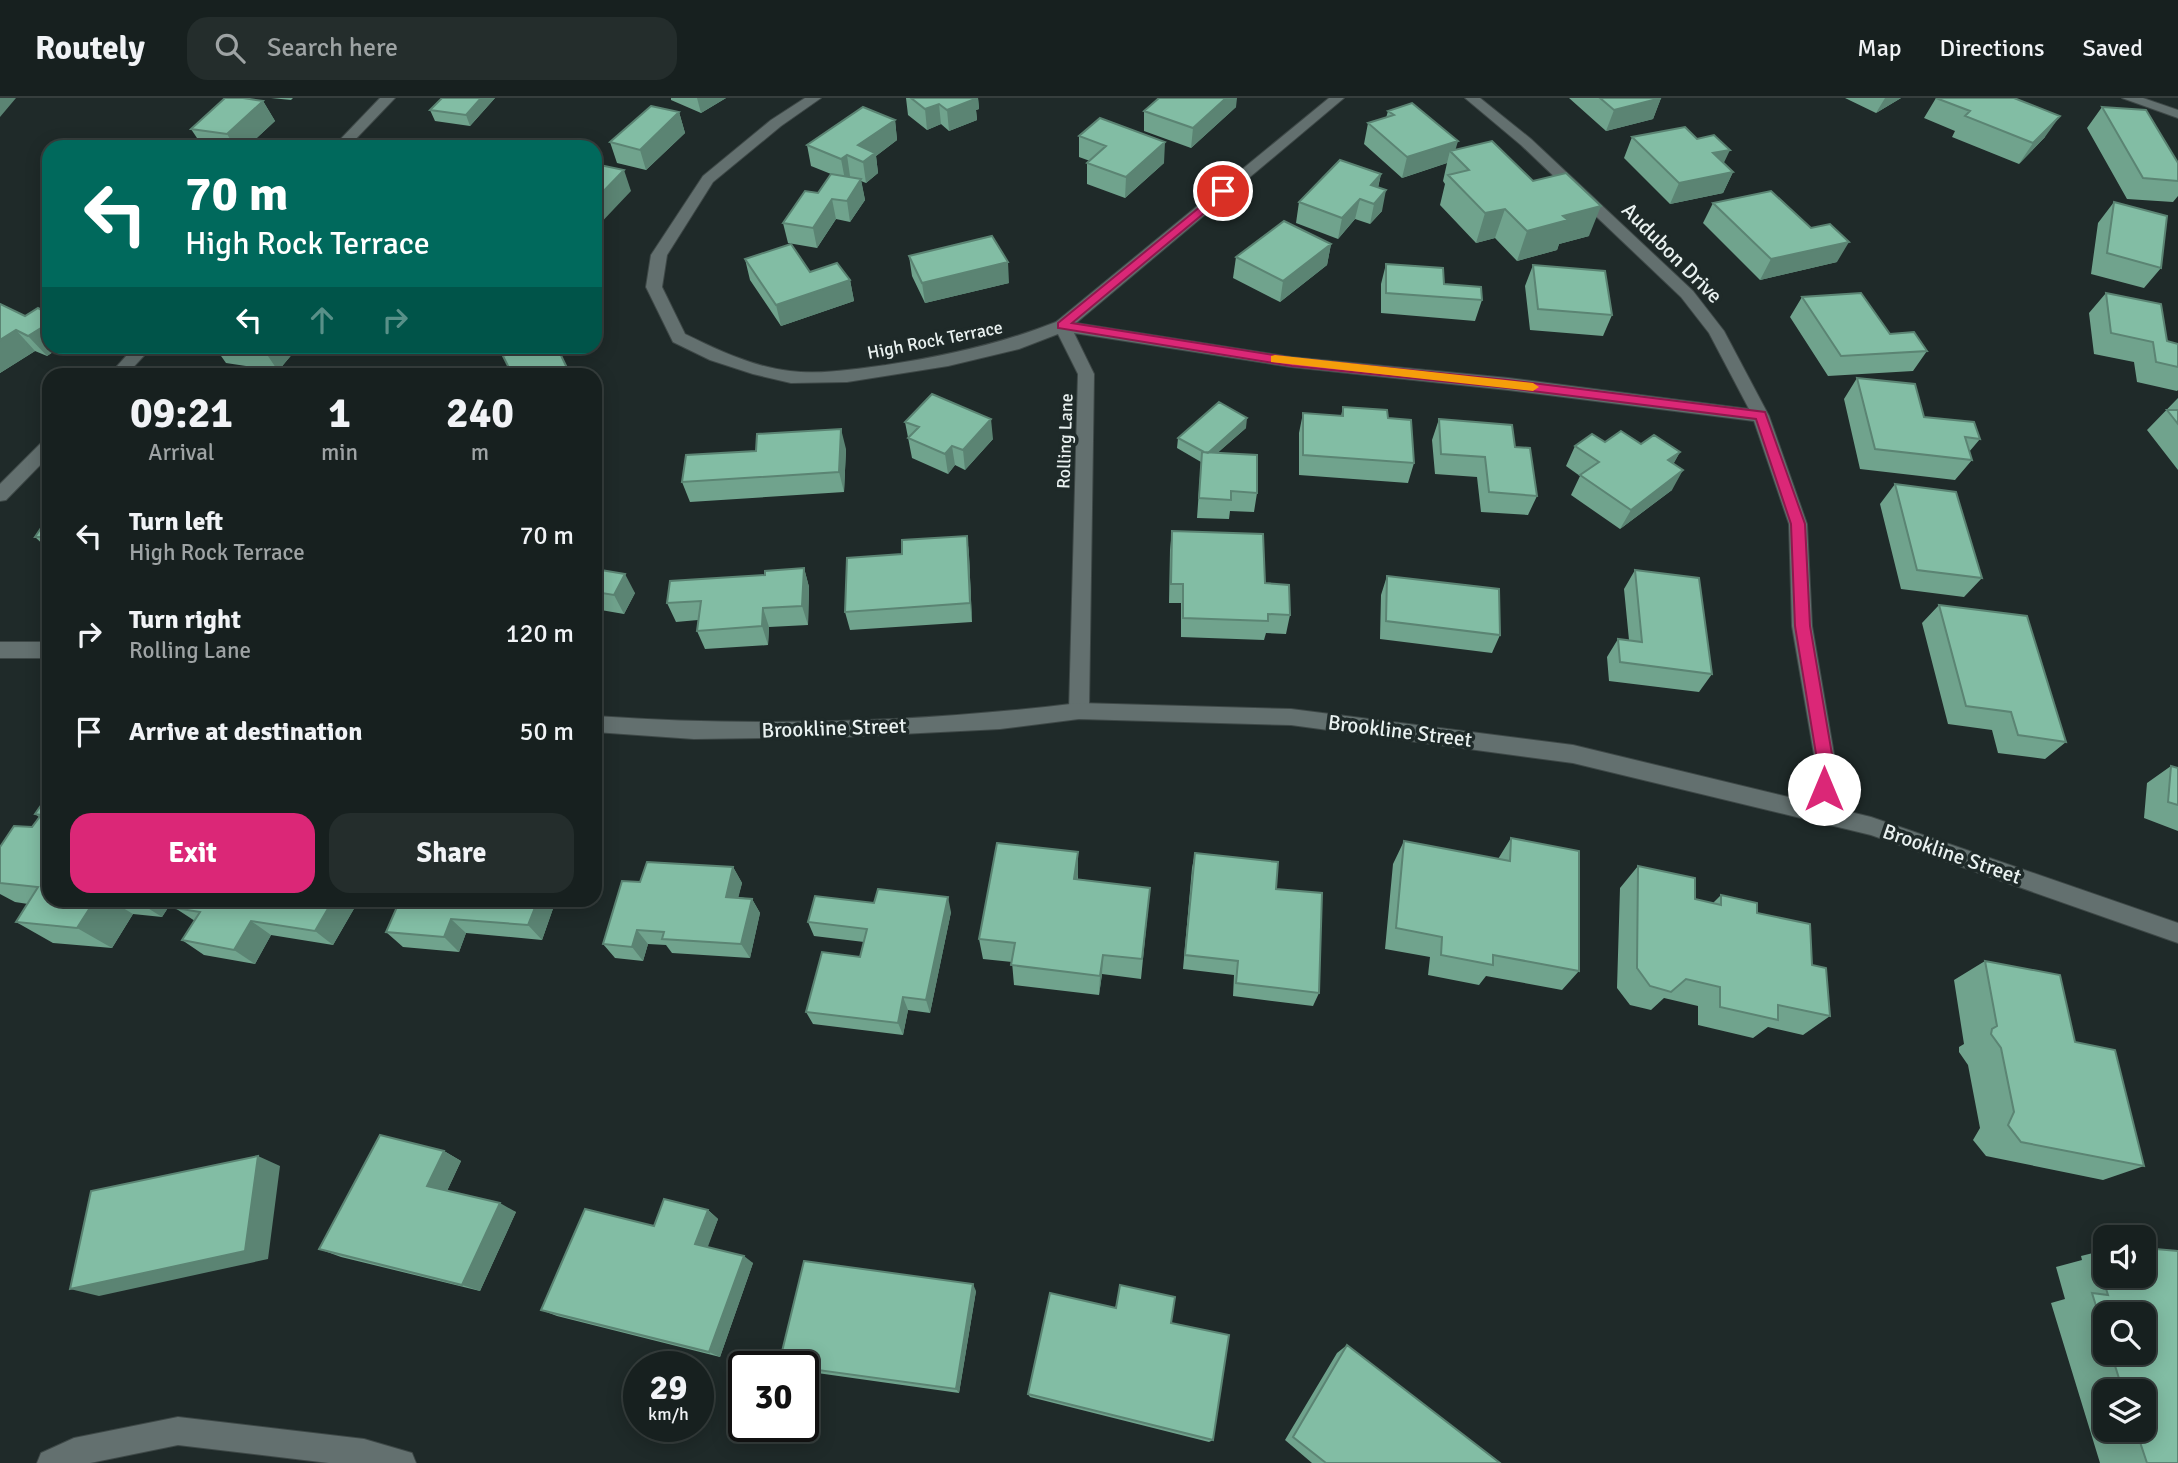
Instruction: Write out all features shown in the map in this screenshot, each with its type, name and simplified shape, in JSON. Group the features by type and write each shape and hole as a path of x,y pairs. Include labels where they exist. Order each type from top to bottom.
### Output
{"street":[{"path":"347,140 388,98"},
{"name":"High Rock Terrace","path":"814,98 776,123 708,179 659,255 654,286 679,338 716,356 753,369 791,377 847,376 948,361 1013,345 1062,326"},
{"path":"1062,326 1337,98"},
{"name":"Audubon Drive","path":"1472,98 1526,142 1687,294 1716,331 1761,415 1798,524 1802,626 1826,766 1822,812"},
{"path":"2129,98 2178,114"},
{"path":"1062,326 1292,362 1508,384 1761,415"},
{"name":"Rolling Lane","path":"1062,326 1086,374 1079,711"},
{"path":"124,368 137,354"},
{"path":"0,495 42,452"},
{"path":"0,650 42,650"},
{"name":"Brookline Street","path":"602,724 694,731 842,729 1000,721 1079,711 1291,717 1573,754 1822,812 1871,826 2178,933"},
{"path":"51,1463 74,1452 178,1431 364,1453 402,1463"}],"building":[{"path":"225,98 263,101 227,134 191,129"},
{"path":"442,98 481,98 466,115 430,110"},
{"path":"911,98 975,99 947,110 939,104 925,109"},
{"path":"1159,98 1226,98 1193,128 1144,111"},
{"path":"1600,98 1661,98 1614,110"},
{"path":"1936,98 2014,98 2060,116 2033,143 1965,116 1970,111"},
{"path":"1412,103 1458,141 1407,157 1368,123 1394,115 1388,111"},
{"path":"651,106 679,112 640,150 610,142"},
{"path":"863,107 895,120 858,145 875,153 863,162 847,155 841,159 807,145"},
{"path":"2102,107 2146,110 2178,163 2178,181 2143,178"},
{"path":"1100,118 1165,142 1126,177 1087,163 1106,146 1079,136"},
{"path":"1685,127 1697,139 1714,135 1730,150 1713,153 1733,172 1679,183 1632,137"},
{"path":"1492,141 1533,181 1566,173 1601,206 1563,216 1568,220 1527,231 1505,209 1485,213 1448,175 1469,170 1450,151"},
{"path":"1340,160 1381,174 1371,185 1386,190 1374,204 1360,199 1342,218 1299,202"},
{"path":"602,165 624,170 602,193"},
{"path":"831,174 861,179 847,201 832,199 813,228 783,223 805,191 818,193"},
{"path":"1771,191 1811,228 1830,224 1849,242 1771,259 1713,203"},
{"path":"2114,202 2167,216 2161,268 2107,253"},
{"path":"1284,221 1331,244 1283,281 1236,257"},
{"path":"992,236 1008,262 922,283 909,256"},
{"path":"791,244 810,272 837,263 850,280 776,305 745,259"},
{"path":"1386,264 1443,268 1444,284 1481,287 1482,300 1386,293"},
{"path":"1533,265 1605,271 1612,315 1538,309"},
{"path":"1861,293 1890,334 1914,332 1927,351 1841,356 1802,297"},
{"path":"2106,293 2161,304 2167,341 2178,344 2178,367 2156,362 2153,342 2111,333"},
{"path":"0,304 25,316 38,308 42,310 42,327 28,336 16,330 0,340"},
{"path":"560,354 567,368 509,368 503,356"},
{"path":"1857,378 1915,384 1924,417 1974,422 1980,439 1965,437 1972,460 1875,449"},
{"path":"932,394 991,419 963,450 952,446 945,454 908,438 919,427 905,422"},
{"path":"1219,402 1247,418 1208,453 1178,438"},
{"path":"1343,407 1387,410 1388,418 1411,420 1414,463 1303,455 1303,413 1343,416"},
{"path":"2167,410 2178,410 2178,424"},
{"path":"1439,419 1512,425 1515,447 1530,448 1537,496 1489,492 1485,457 1441,454"},
{"path":"841,429 839,472 682,482 686,455 756,451 757,434"},
{"path":"1621,431 1641,444 1654,435 1680,452 1668,460 1683,470 1631,510 1580,475 1599,462 1575,446 1592,434 1605,442"},
{"path":"1202,452 1257,455 1257,493 1231,491 1231,500 1199,498"},
{"path":"1895,484 1956,492 1982,578 1917,570"},
{"path":"42,526 42,537 35,537"},
{"path":"1172,531 1263,534 1265,583 1289,585 1290,615 1268,614 1268,621 1183,618 1183,584 1171,584"},
{"path":"967,536 970,603 845,612 847,558 902,554 902,540"},
{"path":"804,568 802,606 763,608 762,626 697,631 701,601 667,603 670,581 765,575 765,571"},
{"path":"602,570 625,574 614,595 602,593"},
{"path":"1635,570 1699,578 1712,674 1620,662 1618,639 1642,642"},
{"path":"1387,576 1499,589 1500,635 1386,621"},
{"path":"1939,605 2027,616 2066,742 2018,735 2011,712 1966,706"},
{"path":"2171,766 2178,768 2178,805 2168,802"},
{"path":"42,804 42,907 90,907 77,928 16,922 38,887 0,883 0,847 14,826 32,827 41,815 35,814"},
{"path":"1511,838 1579,851 1579,971 1493,955 1493,965 1441,955 1442,937 1396,928 1404,841 1510,861"},
{"path":"997,843 1078,852 1074,879 1150,888 1142,959 1103,955 1100,976 1011,965 1015,943 979,939"},
{"path":"1195,853 1278,862 1276,889 1322,893 1319,993 1236,983 1238,961 1185,955"},
{"path":"647,862 733,867 726,897 752,899 741,944 662,939 664,932 637,930 632,947 603,944 622,881 640,882"},
{"path":"1638,866 1695,878 1695,899 1721,905 1721,895 1757,903 1757,913 1810,924 1812,965 1826,968 1830,1016 1778,1005 1778,1020 1720,1007 1720,987 1686,979 1671,992 1650,986 1637,968"},
{"path":"878,889 948,897 926,1000 903,997 898,1023 806,1012 822,952 860,957 867,929 808,922 815,896 874,903"},
{"path":"329,907 315,931 251,921 234,950 182,940 200,912 175,908"},
{"path":"397,907 535,907 528,925 451,919 444,937 386,932"},
{"path":"1985,961 2060,975 2075,1042 2115,1050 2144,1166 2021,1142 2008,1125 2014,1112 2001,1048 1991,1034 1992,1029 1997,1026"},
{"path":"380,1135 444,1151 427,1186 500,1203 462,1285 319,1249"},
{"path":"258,1156 245,1251 70,1289 91,1191"},
{"path":"664,1199 708,1210 695,1244 744,1256 709,1351 541,1310 585,1209 654,1226"},
{"path":"2156,1249 2178,1251 2178,1463 2147,1463 2140,1442 2156,1442 2156,1379 2119,1379 2115,1365 2156,1365 2156,1302 2095,1302 2092,1293 2108,1295 2106,1288 2156,1288"},
{"path":"804,1261 973,1284 956,1389 819,1370 819,1351 782,1351"},
{"path":"1120,1285 1175,1297 1171,1323 1229,1335 1213,1440 1028,1394 1050,1293 1116,1308"},
{"path":"1347,1345 1500,1463 1326,1463 1293,1437"}],"slow traffic":[{"path":"1275,359 1533,387"}],"route":[{"path":"1223,191 1062,326 1292,362 1508,384 1761,415 1798,524 1802,626 1826,766 1824,789"}]}
